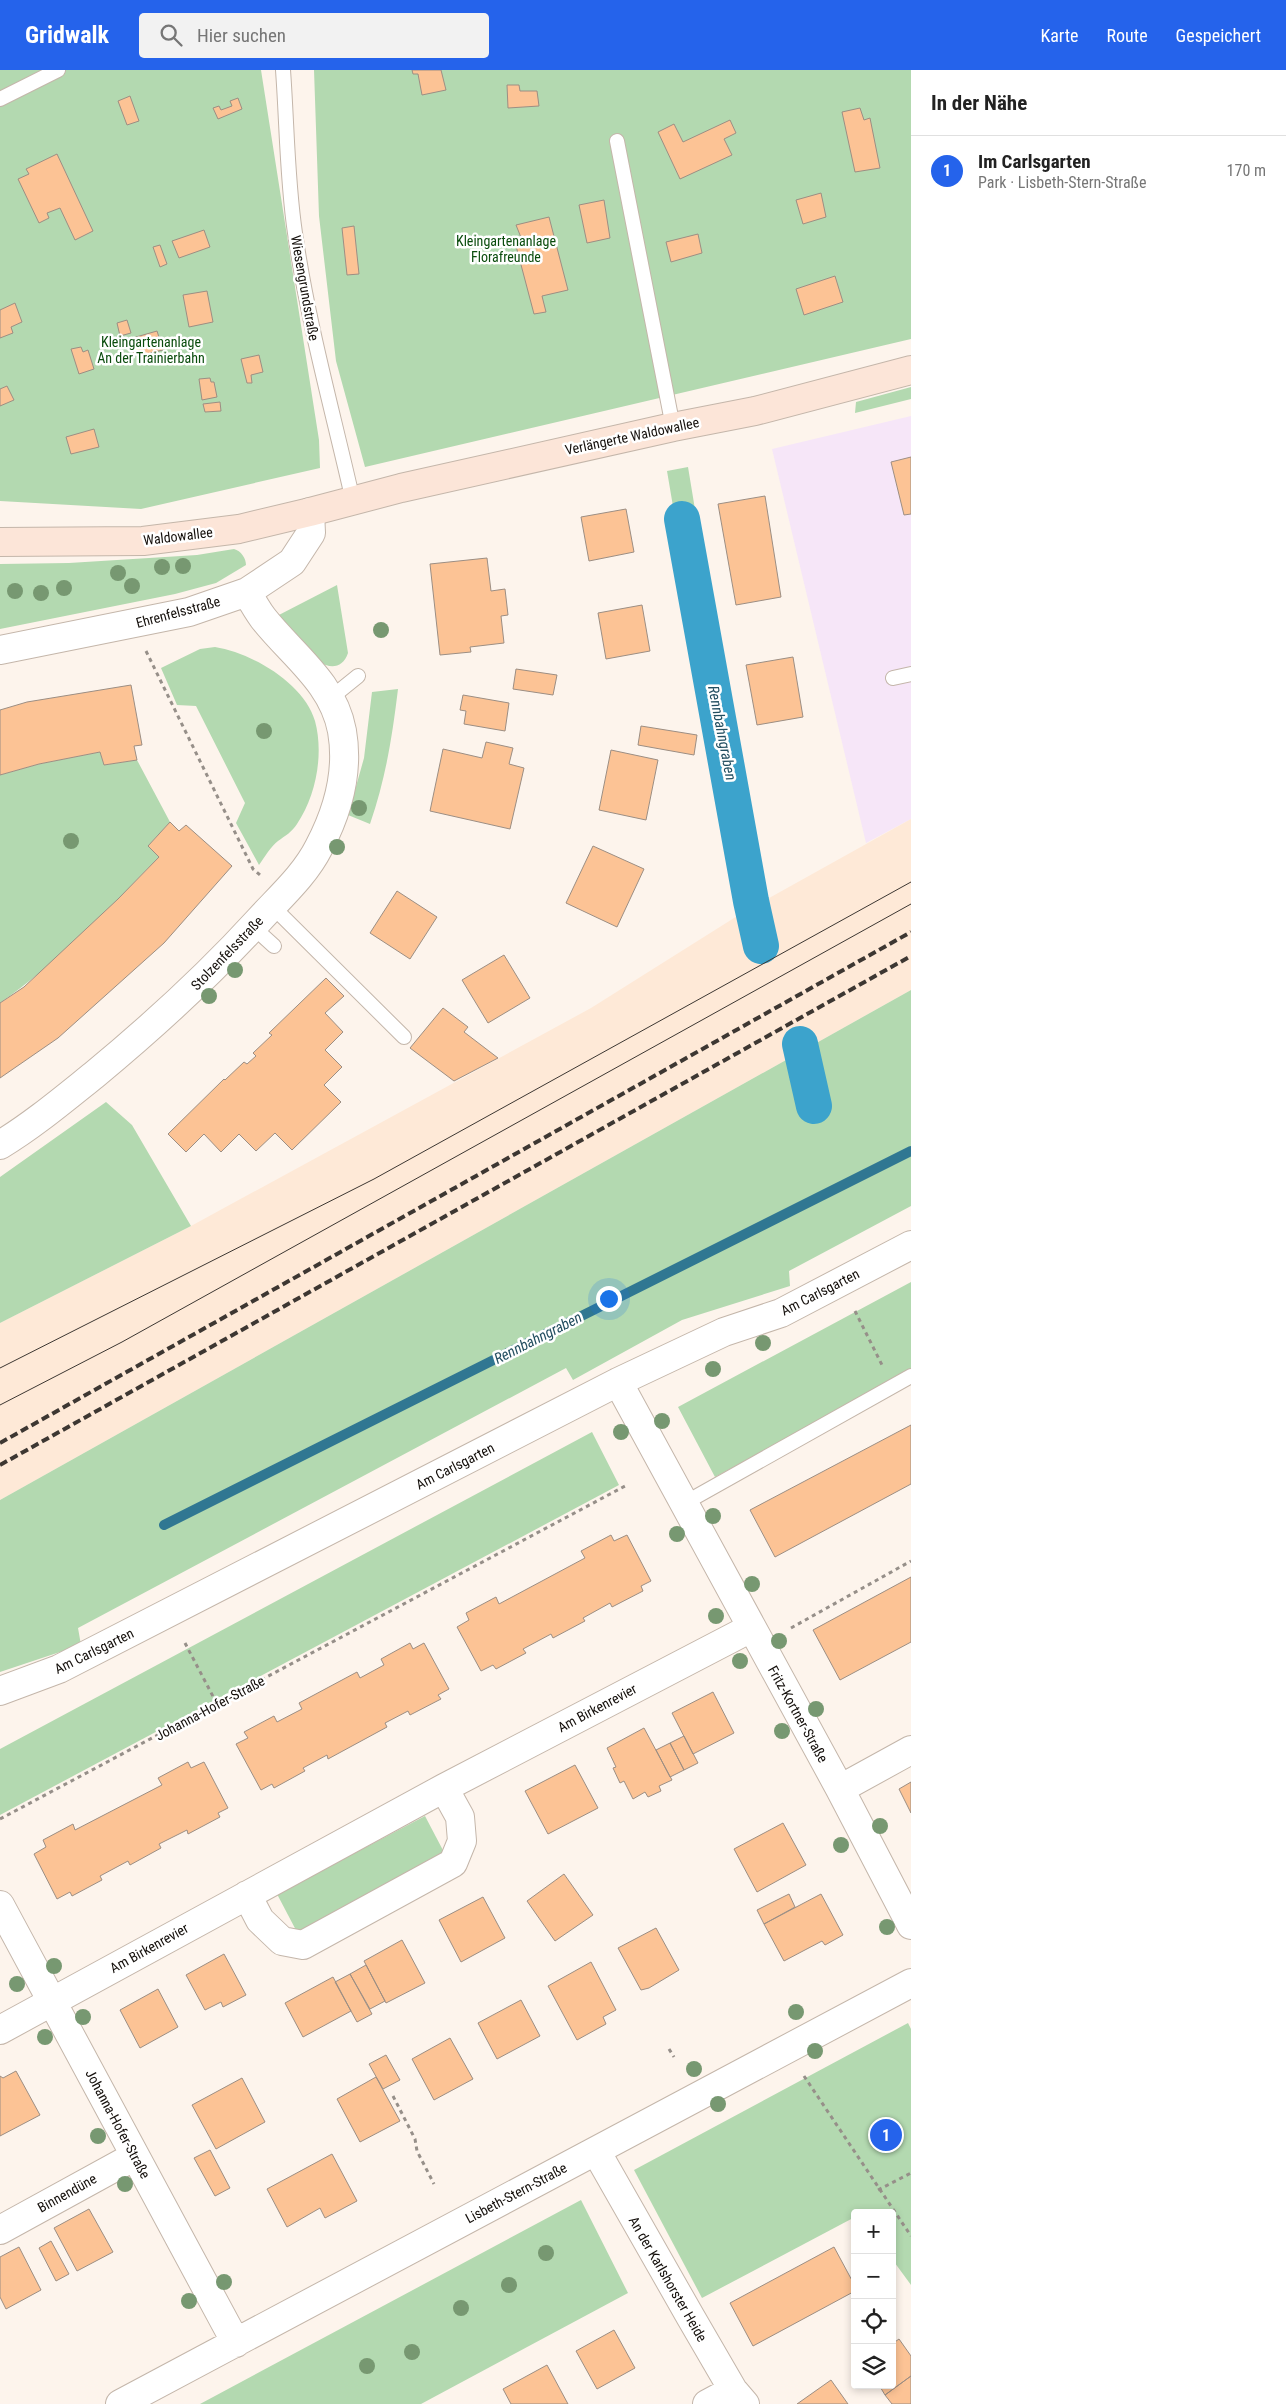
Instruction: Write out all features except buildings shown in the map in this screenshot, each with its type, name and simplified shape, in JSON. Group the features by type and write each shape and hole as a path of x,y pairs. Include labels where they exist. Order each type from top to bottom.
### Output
{"street":[{"name":"Verlängerte Waldowallee","path":"353,501 401,488 764,408 911,370"},
{"name":"Waldowallee","path":"0,542 143,541 239,528 353,501"},
{"name":"Ehrenfelsstraße","path":"0,650 138,624 190,612 248,592 292,562 311,533 310,512"},
{"name":"Stolzenfelsstraße","path":"0,1145 67,1097 195,987 278,899 319,848 340,796 344,764 342,730 332,697 306,664 261,616 248,592"},
{"name":"Am Carlsgarten","path":"0,1691 68,1665 618,1382 724,1332 781,1313 911,1245"},
{"name":"Fritz-Kortner-Straße","path":"618,1382 840,1788 911,1925"},
{"name":"Am Birkenrevier","path":"0,2030 444,1788 751,1628"},
{"path":"840,1788 911,1750"},
{"path":"246,1895 260,1920 282,1941 303,1945 453,1863 462,1841 460,1816 444,1788"},
{"name":"Johanna-Hofer-Straße","path":"0,1905 236,2343"},
{"name":"Lisbeth-Stern-Straße","path":"120,2404 911,1983"},
{"name":"An der Karlshorster Heide","path":"596,2151 739,2397"},
{"name":"Binnendüne","path":"0,2230 135,2156"},
{"path":"707,2404 739,2397"}],"lane":[{"path":"0,99 58,70"},
{"name":"Wiesengrundstraße","path":"283,70 296,241 307,306 327,398 353,501"},
{"path":"617,141 672,427"},
{"path":"893,678 911,674"},
{"path":"332,697 358,676"},
{"path":"278,899 404,1037"},
{"path":"253,927 274,946"},
{"path":"684,1504 911,1376"}],"path":[{"path":"138,624 147,653 253,869 278,899"},
{"path":"853,1307 893,1386"},
{"name":"Johanna-Hofer-Straße","path":"0,1819 627,1485"},
{"path":"791,1628 911,1561"},
{"path":"185,1643 217,1704"},
{"path":"670,2049 674,2056"},
{"path":"802,2074 878,2190 911,2236"},
{"path":"393,2096 415,2139 417,2151 434,2184"},
{"path":"878,2190 911,2172"}],"shaded area":[{"path":"911,416 911,819 866,843 772,449"},
{"path":"911,819 911,990 0,1500 0,1323 191,1226 591,1008 742,913"}],"green space":[{"name":"Kleingartenanlage An der Trainierbahn","path":"0,70 261,70 319,440 320,468 141,509 0,501"},
{"name":"Kleingartenanlage Florafreunde","path":"314,70 911,70 911,339 365,467 336,361 319,216"},
{"path":"911,387 911,399 855,413 856,402"},
{"path":"688,467 760,902 742,913 667,471"},
{"path":"234,549 243,555 246,565 216,583 175,594 0,629 0,564 69,563 197,555"},
{"path":"337,585 348,653 340,664 328,666 319,662 275,617"},
{"path":"215,647 229,650 260,663 288,682 309,707 318,734 319,747 316,774 304,813 295,827 273,846 259,865 236,823 245,803 196,706 177,705 161,668 200,649"},
{"path":"398,689 388,757 370,824 348,815 364,758 372,692"},
{"path":"100,752 104,765 137,760 170,822 148,846 159,857 63,953 0,1003 0,775 39,764"},
{"path":"911,990 911,1206 789,1271 790,1286 682,1320 573,1380 566,1368 78,1628 81,1645 0,1672 0,1500"},
{"path":"106,1102 132,1125 191,1226 0,1323 0,1177"},
{"path":"911,1282 911,1372 715,1477 678,1407"},
{"path":"592,1432 619,1485 0,1815 0,1749"},
{"path":"425,1816 446,1856 298,1934 277,1894"},
{"path":"908,2023 911,2029 911,2285 896,2264 896,2209 851,2209 851,2219 702,2298 634,2170"},
{"path":"581,2200 628,2293 421,2404 200,2404"}],"waterway":[{"name":"Rennbahngraben","path":"682,519 751,901 761,946"},
{"name":"Rennbahngraben","path":"800,1044 814,1106"},
{"name":"Rennbahngraben","path":"164,1525 911,1151"}],"tram line":[{"path":"0,1368 374,1179 911,882"},
{"path":"0,1405 122,1342 911,904"}],"railway":[{"path":"0,1443 911,932"},
{"path":"0,1465 911,956"}],"place":[{"name":"Im Carlsgarten","path":"886,2135"}]}
